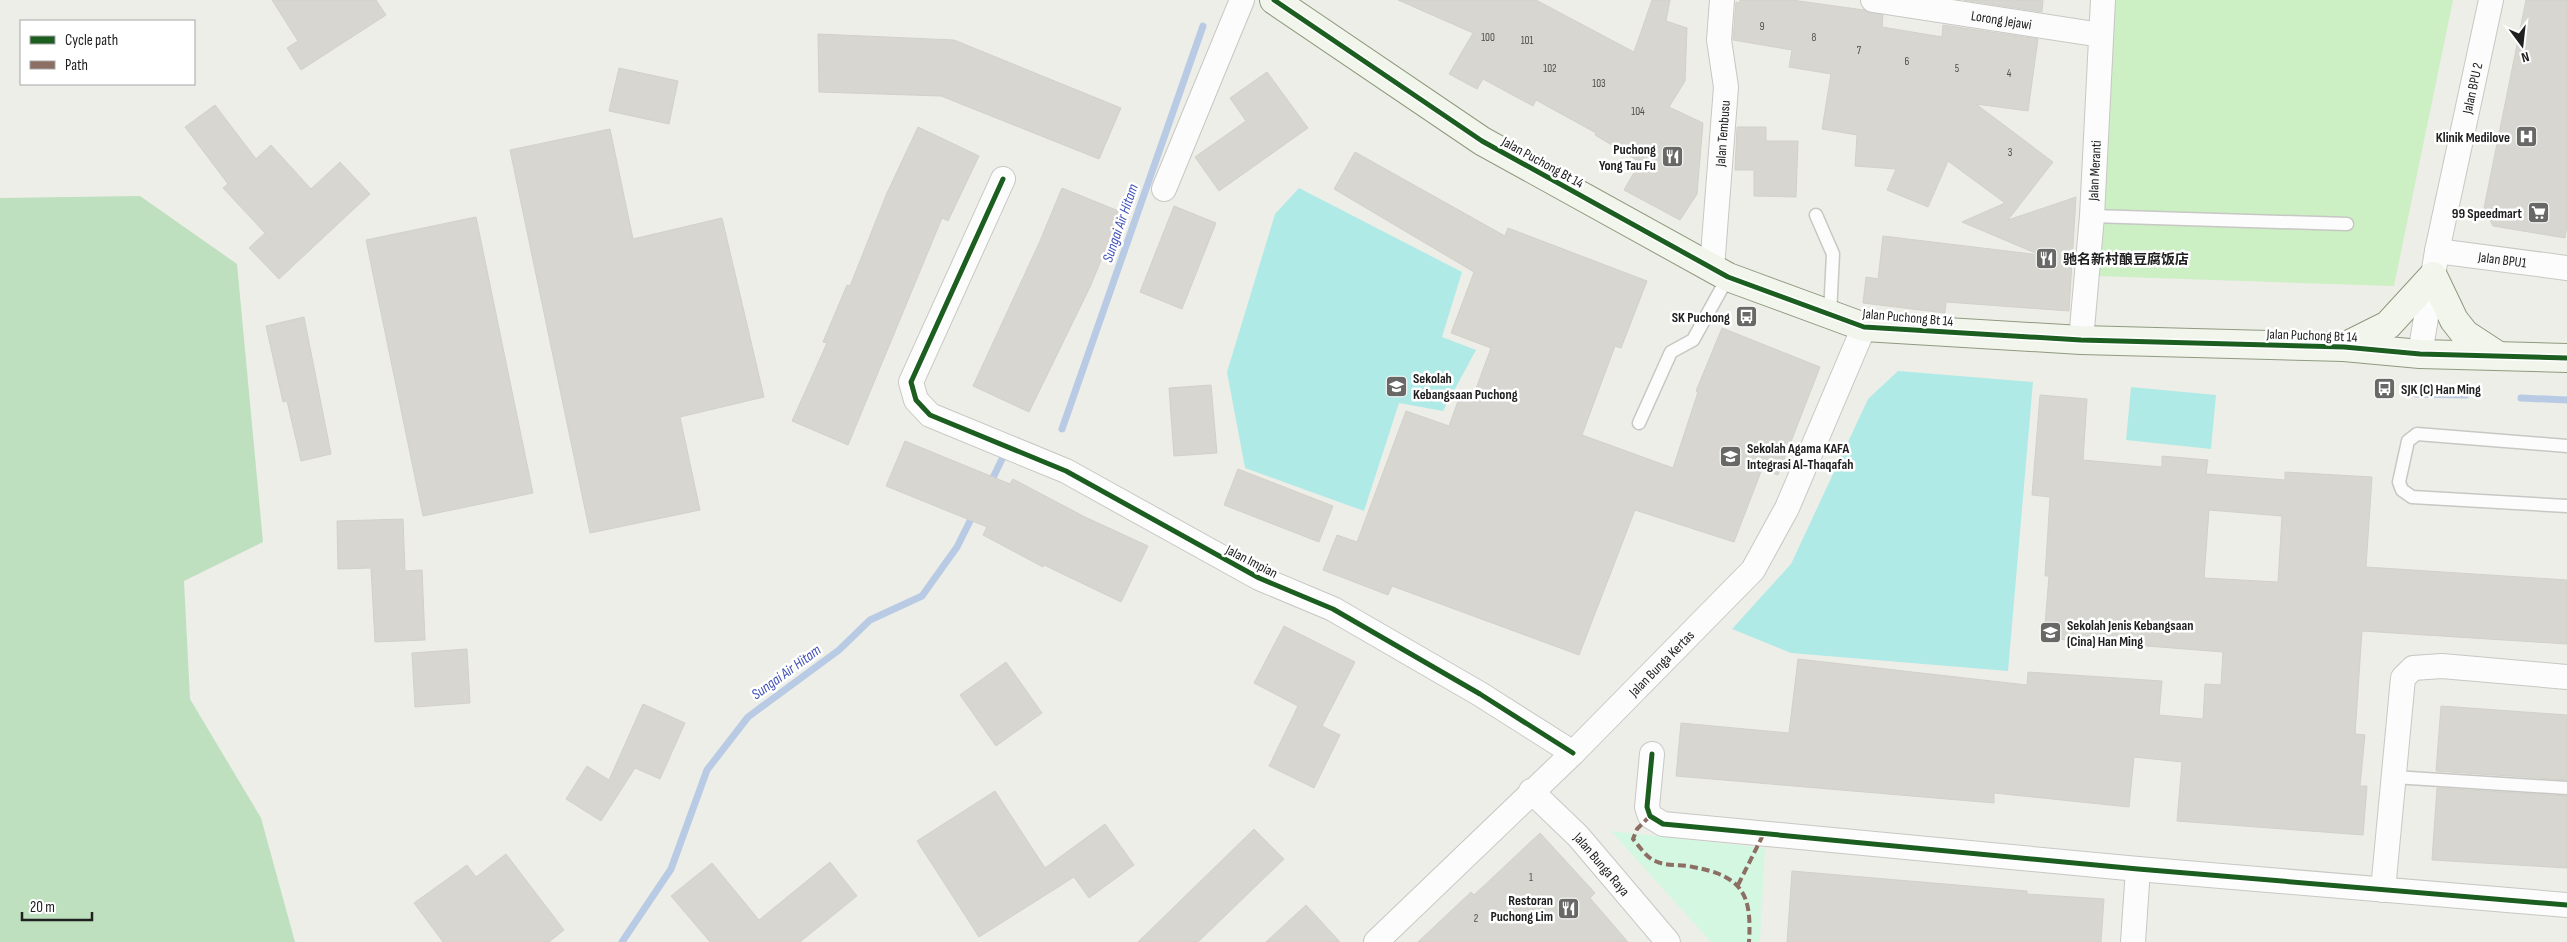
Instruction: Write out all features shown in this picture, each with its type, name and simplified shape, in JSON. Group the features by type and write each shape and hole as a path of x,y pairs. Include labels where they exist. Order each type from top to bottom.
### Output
{"street":[{"path":"1164,189 1242,0"},
{"name":"Jalan Puchong Bt 14","path":"1274,0 1482,141 1720,272 1864,327 2081,340 2344,347 2420,354 2567,358"},
{"name":"Jalan Tembusu","path":"1720,272 1726,87 1719,40 1722,0"},
{"name":"Lorong Jejawi","path":"1873,0 2101,35"},
{"name":"Jalan Meranti","path":"2081,340 2092,216 2103,0"},
{"name":"Jalan BPU 2","path":"2420,354 2435,263 2491,0"},
{"name":"Jalan Impian","path":"1003,179 911,382 916,400 930,415 1066,471 1258,578 1333,609 1480,694 1573,753"},
{"path":"2344,347 2388,325 2435,263"},
{"path":"2435,263 2454,320 2466,334 2497,356"},
{"name":"Jalan BPU1","path":"2435,263 2567,268"},
{"name":"Jalan Bunga Kertas","path":"1376,942 1531,791 1573,753 1754,570 1787,508 1864,327"},
{"path":"2383,890 2403,678 2412,668 2442,666 2567,677"},
{"path":"1652,754 1647,807 1650,816 1663,824 2138,869 2567,905"},
{"name":"Jalan Bunga Raya","path":"1531,791 1578,836 1668,942"},
{"path":"2133,942 2138,869"}],"lane":[{"path":"1816,215 1833,254 1830,314"},
{"path":"2092,216 2347,224"},
{"path":"1639,423 1671,352 1694,340 1720,272"},
{"path":"2567,446 2417,434 2408,442 2399,482 2402,490 2412,496 2567,506"},
{"path":"2394,777 2567,788"}],"green space":[{"path":"2113,0 2453,0 2394,286 2096,276"},
{"path":"140,196 237,264 263,542 184,581 190,699 261,818 295,942 0,942 0,198"},
{"path":"1611,831 1765,848 1760,942 1711,942"}],"shaded area":[{"path":"1299,188 1462,272 1442,337 1476,350 1443,411 1399,403 1364,511 1245,468 1227,372 1275,214"},
{"path":"1898,371 2033,382 2008,671 1791,653 1732,629 1791,564 1868,399"},
{"path":"2131,387 2216,395 2211,449 2126,440"}],"building":[{"path":"272,0 376,0 386,15 301,70 287,48 298,41"},
{"path":"1398,0 1536,0 1634,52 1652,0 1670,0 1666,21 1687,28 1685,81 1669,107 1703,123 1697,194 1680,220 1624,190 1640,162 1595,135 1596,133 1536,100 1533,106 1483,79 1477,89 1449,74 1473,33"},
{"path":"1740,0 1792,0 1864,10 1883,15 1882,27 1942,37 1943,25 2038,39 2028,111 1976,104 2053,162 2008,220 2076,197 2069,311 1946,302 1945,313 1863,303 1866,277 1878,279 1883,236 2040,255 1962,222 2005,203 1948,161 1928,207 1887,190 1896,169 1855,166 1857,135 1822,129 1831,74 1789,67 1792,50 1733,40 1736,2 1740,3"},
{"path":"1964,0 2043,0 2042,12"},
{"path":"2526,0 2567,0 2567,225 2565,238 2493,226 2484,208"},
{"path":"818,34 954,40 1121,108 1099,159 941,96 819,92"},
{"path":"619,68 678,81 669,124 609,111"},
{"path":"1267,72 1308,128 1219,191 1195,157 1246,121 1230,98"},
{"path":"215,105 256,159 271,145 311,189 340,162 370,194 279,279 249,248 265,233 223,188 228,184 185,127"},
{"path":"918,127 979,156 948,221 942,218 848,445 792,421 827,343 823,342 847,285 850,286 887,193"},
{"path":"1737,127 1766,127 1766,141 1798,141 1796,197 1754,196 1754,170 1735,170"},
{"path":"610,129 633,239 722,218 764,397 680,417 700,510 590,533 510,150"},
{"path":"1355,152 1505,236 1508,228 1647,281 1621,348 1615,346 1582,435 1673,468 1698,392 1696,391 1722,328 1820,367 1778,475 1762,469 1734,542 1635,510 1579,655 1392,586 1388,595 1323,570 1337,535 1357,542 1406,411 1449,426 1462,390 1474,394 1491,348 1451,333 1474,272 1334,189"},
{"path":"1062,188 1121,212 1090,287 1029,412 973,386 1040,241"},
{"path":"1174,206 1216,223 1182,309 1140,292"},
{"path":"476,217 533,493 423,516 366,240"},
{"path":"304,317 331,454 301,461 287,401 283,402 266,326"},
{"path":"1211,385 1217,453 1174,456 1169,388"},
{"path":"2040,395 2087,399 2083,460 2162,467 2162,456 2208,460 2206,474 2285,480 2285,472 2372,477 2366,567 2567,580 2567,644 2362,631 2355,734 2365,735 2360,786 2367,786 2363,835 2177,821 2182,762 2134,757 2129,807 1994,793 1994,803 1676,776 1681,723 1789,733 1798,659 2027,685 2028,672 2162,681 2159,715 2203,719 2205,684 2221,685 2223,652 2044,638 2049,576 2045,576 2050,497 2032,495","holes":["2209,510 2282,516 2278,582 2204,578"]},
{"path":"905,441 1010,484 1013,479 1085,517 1148,546 1121,602 1044,565 1043,567 983,535 987,527 886,486"},
{"path":"1238,469 1333,506 1319,542 1224,505"},
{"path":"403,519 405,571 422,570 425,640 375,642 371,568 338,569 337,521"},
{"path":"1284,626 1355,662 1322,726 1340,735 1314,788 1269,766 1298,706 1254,683"},
{"path":"467,649 470,703 415,707 412,653"},
{"path":"1006,662 1042,713 996,746 960,695"},
{"path":"643,704 685,723 660,779 635,768 601,821 566,799 587,766 609,780"},
{"path":"2441,706 2567,715 2567,780 2436,771"},
{"path":"2437,788 2567,796 2567,868 2432,860"},
{"path":"995,791 1045,868 1105,824 1134,865 1089,898 1074,877 979,937 917,841"},
{"path":"1254,829 1284,859 1198,942 1138,942"},
{"path":"1540,833 1595,893 1590,898 1628,942 1418,942 1471,892 1474,895"},
{"path":"506,854 564,930 549,942 443,942 414,903 467,865 476,877"},
{"path":"830,862 857,896 800,942 710,942 671,896 712,863 759,920"},
{"path":"1792,871 2027,891 2027,894 2104,899 2101,942 1787,942"},
{"path":"1306,905 1340,942 1266,942"}],"waterway":[{"name":"Sungai Air Hitam","path":"1062,429 1203,26"},
{"name":"Sungai Air Hitam","path":"2416,394 2466,395"},
{"name":"Sungai Air Hitam","path":"2521,398 2567,400"},
{"name":"Sungai Air Hitam","path":"990,484 1003,457"},
{"name":"Sungai Air Hitam","path":"622,942 671,869 707,770 748,717 839,650 870,620 922,596 957,547 974,513"}],"marked path":[{"path":"1650,816 1637,829 1633,839 1646,855 1655,861 1710,871 1733,882 1741,890 1746,900 1749,912 1749,942"},
{"path":"1738,885 1763,835"}],"cycle path":[{"path":"1274,0 1482,141 1728,277 1864,327 2081,340 2344,347 2420,354 2567,358"},
{"path":"1003,179 911,382 916,400 930,415 1066,471 1259,578 1333,609 1480,694 1573,753"},
{"path":"1652,754 1647,807 1650,816 1663,824 2138,869 2567,905"}],"place":[{"name":"Klinik Medilove","path":"2526,137"},
{"name":"Puchong Yong Tau Fu","path":"1672,157"},
{"name":"99 Speedmart","path":"2538,213"},
{"name":"驰名新村酿豆腐饭店","path":"2047,259"},
{"name":"SK Puchong","path":"1746,317"},
{"name":"Sekolah Kebangsaan Puchong","path":"1397,386"},
{"name":"SJK (C) Han Ming","path":"2385,389"},
{"name":"Sekolah Agama KAFA Integrasi Al-Thaqafah","path":"1731,456"},
{"name":"Sekolah Jenis Kebangsaan (Cina) Han Ming","path":"2051,633"},
{"name":"Restoran Puchong Lim","path":"1569,908"}]}
